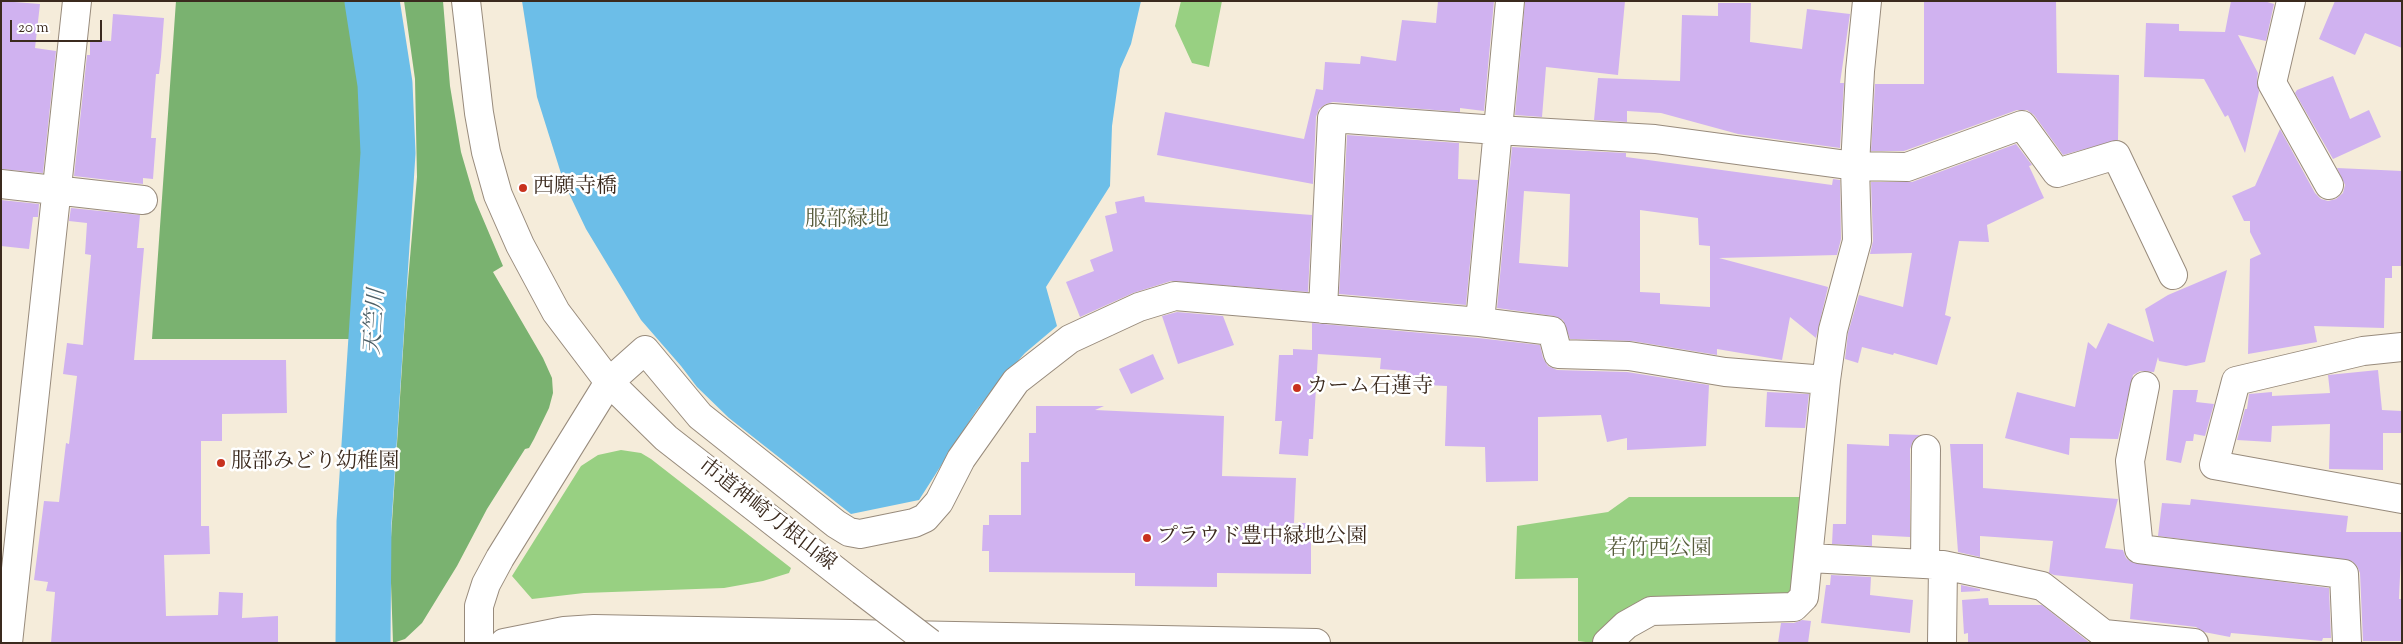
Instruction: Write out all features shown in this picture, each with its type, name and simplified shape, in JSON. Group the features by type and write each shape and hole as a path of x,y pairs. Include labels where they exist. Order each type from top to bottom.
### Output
{"street":[{"path":"8,643 77,1"},
{"name":"市道神崎刀根山線","path":"466,1 479,113 486,152 498,195 532,269 556,312 575,340 609,382 666,438 930,643"},
{"path":"1480,322 1510,1"},
{"path":"1607,643 1616,632 1651,610 1794,607 1804,597 1826,380 1833,330 1857,240 1855,166 1860,71 1867,1"},
{"path":"2292,1 2272,83 2329,185"},
{"path":"1323,309 1332,118 1654,139 1855,166 1907,167 2022,125 2058,173 2116,155 2172,275"},
{"path":"1,184 143,200"},
{"path":"479,643 479,606 486,584 500,558 609,382 645,350 700,416 836,524 849,532 860,534 914,523 925,518 939,502 962,459 1016,382 1070,340 1139,307 1176,296 1480,322 1552,331 1558,354 1629,356 1725,372 1826,380"},
{"path":"2402,348 2363,351 2236,382 2214,465 2402,499"},
{"path":"2146,386 2130,461 2139,549 2344,574 2347,643"},
{"path":"1926,449 1934,565 1942,643"},
{"path":"1809,558 1934,565 2042,586 2104,634 2194,643"},
{"path":"504,643 564,630 594,629 848,638 1316,643"}],"green space":[{"path":"176,1 352,1 363,86 364,231 357,339 152,339"},
{"path":"404,1 443,1 450,86 461,152 475,200 503,266 493,272 543,358 552,378 553,393 549,408 529,448 525,449 487,509 457,566 422,623 405,639 393,643 390,553 406,304 417,177 415,79"},
{"path":"1181,1 1222,1 1209,67 1192,63 1175,26"},
{"path":"621,450 641,453 651,459 791,568 789,573 763,581 724,588 584,593 532,599 512,576 581,466 598,455"},
{"name":"若竹西公園","path":"1629,497 1799,497 1797,586 1786,598 1626,612 1606,624 1593,643 1578,641 1578,578 1515,579 1517,526 1608,512"}],"water":[{"name":"服部緑地","path":"522,1 1141,1 1131,44 1120,69 1112,126 1110,186 1046,287 1057,326 1025,353 997,384 976,411 919,500 851,514 729,418 697,387 641,320 586,229 564,183 537,97"}],"building":[{"path":"1,1 40,4 35,48 56,51 43,173 1,169"},
{"path":"1438,1 1494,1 1484,111 1460,108 1460,112 1333,102 1326,104 1319,109 1316,117 1313,184 1157,155 1165,112 1304,139 1316,89 1323,90 1325,62 1360,64 1361,56 1396,61 1402,20 1436,23"},
{"path":"1525,1 1625,1 1618,75 1546,67 1542,117 1515,115"},
{"path":"1924,1 2056,1 2057,73 2119,75 2118,140 2063,155 2034,115 2027,110 2017,110 1904,151 1871,151 1875,84 1924,84"},
{"path":"2231,1 2264,1 2274,4 2266,41 2238,35 2258,73 2259,92 2245,153 2228,115 2225,117 2204,79 2144,77 2146,23 2179,24 2179,31 2225,32"},
{"path":"2335,1 2402,1 2402,48 2365,33 2355,55 2319,39"},
{"path":"1718,3 1751,3 1750,42 1802,49 1807,9 1850,14 1840,83 1844,83 1840,148 1738,134 1661,113 1627,111 1627,122 1594,120 1598,78 1680,81 1682,15 1718,16"},
{"path":"113,14 164,18 159,74 156,74 151,138 156,138 153,179 143,178 143,184 74,176 87,55 90,55 90,40 111,41"},
{"path":"2333,76 2350,119 2369,110 2381,137 2333,159 2295,93 2297,90"},
{"path":"2280,129 2315,193 2321,199 2328,201 2336,199 2343,193 2345,185 2337,168 2402,171 2402,266 2392,266 2392,278 2385,278 2384,328 2314,326 2317,342 2248,354 2250,259 2261,254 2250,232 2250,221 2244,221 2232,196 2255,186"},
{"path":"1347,135 1459,143 1458,179 1478,180 1466,305 1339,294"},
{"path":"2016,144 2032,165 2029,166 2044,198 1987,225 1989,242 1959,241 1945,315 1951,317 1937,365 1894,353 1893,355 1862,347 1858,363 1845,359 1848,333 1859,295 1903,307 1912,253 1870,254 1873,241 1871,182 1912,182"},
{"path":"1512,147 1626,153 1626,157 1832,185 1833,179 1840,180 1841,239 1837,255 1719,258 1828,287 1816,338 1790,317 1782,360 1717,349 1717,355 1632,341 1570,339 1563,320 1554,316 1497,308","holes":["1524,191 1570,194 1568,267 1519,263","1640,210 1698,218 1699,245 1710,246 1710,307 1660,304 1660,293 1640,292"]},
{"path":"1144,196 1145,202 1312,215 1308,292 1171,281 1133,293 1080,317 1066,282 1094,271 1090,260 1113,251 1105,216 1117,213 1115,202"},
{"path":"1,200 39,204 38,217 33,217 29,249 1,246"},
{"path":"71,208 140,215 137,248 144,248 134,360 286,360 287,413 222,414 222,441 201,441 201,526 209,526 210,554 164,555 166,616 218,615 219,592 243,593 242,618 278,616 278,643 51,643 55,592 46,591 48,582 34,580 44,501 59,502 66,443 69,444 77,376 63,374 67,343 83,345 91,255 85,254 87,223 69,221"},
{"path":"2227,270 2205,362 2186,366 2159,361 2158,357 2154,372 2140,371 2133,375 2118,439 2070,438 2069,455 2005,438 2017,392 2075,407 2088,342 2096,349 2108,323 2154,342 2145,309 2168,295"},
{"path":"1177,312 1223,316 1234,345 1178,364 1162,316"},
{"path":"1312,323 1540,345 1543,358 1548,366 1557,370 1627,372 1709,385 1706,446 1627,450 1627,438 1607,442 1601,415 1538,417 1538,481 1486,482 1485,447 1445,446 1447,386 1405,384 1406,371 1380,369 1381,358 1318,354 1313,439 1309,439 1308,456 1279,454 1282,421 1275,421 1279,355 1293,355 1293,349 1312,350"},
{"path":"1153,354 1164,379 1131,394 1119,369"},
{"path":"2378,370 2382,410 2402,411 2402,433 2383,433 2383,470 2329,469 2330,424 2272,426 2271,442 2237,440 2245,409 2247,409 2249,394 2272,392 2272,396 2330,393 2328,375"},
{"path":"2173,390 2198,390 2196,402 2214,404 2205,436 2194,434 2193,441 2186,441 2181,463 2166,460"},
{"path":"1767,392 1809,394 1805,428 1765,427"},
{"path":"1036,406 1104,406 1095,410 1224,416 1222,476 1296,478 1294,523 1311,523 1311,574 1217,573 1217,587 1135,586 1135,573 989,572 989,551 982,551 983,525 989,525 989,515 1021,515 1021,462 1029,462 1029,433 1036,433"},
{"path":"1889,434 1920,435 1913,441 1910,449 1910,537 1872,535 1872,546 1832,544 1833,524 1846,524 1847,444 1889,446"},
{"path":"1950,444 1983,444 1983,488 2118,499 2105,548 2123,550 2126,558 2131,562 2329,588 2331,638 2323,638 2322,641 2231,633 2230,637 2204,632 2196,627 2130,619 2133,584 2049,573 2053,541 1980,536 1980,557 1958,552"},
{"path":"2191,499 2348,516 2346,532 2402,532 2399,599 2402,599 2402,641 2363,641 2360,573 2352,561 2158,536 2162,503 2190,505"},
{"path":"1831,575 1871,577 1870,595 1913,600 1910,633 1821,623 1826,585 1830,585"},
{"path":"1961,585 1980,589 1980,591 1961,592"},
{"path":"1988,598 1989,605 2042,605 2090,643 1968,643 1968,633 1964,634 1962,600"},
{"path":"1802,620 1811,621 1808,643 1778,643 1781,623 1794,623"}],"waterway":[{"name":"天竺川","path":"363,643 364,522 388,153 385,84 372,1"}],"place":[{"name":"西願寺橋","path":"523,188"},
{"name":"カーム石蓮寺","path":"1297,388"},
{"name":"服部みどり幼稚園","path":"221,463"},
{"name":"プラウド豊中緑地公園","path":"1147,538"}]}
